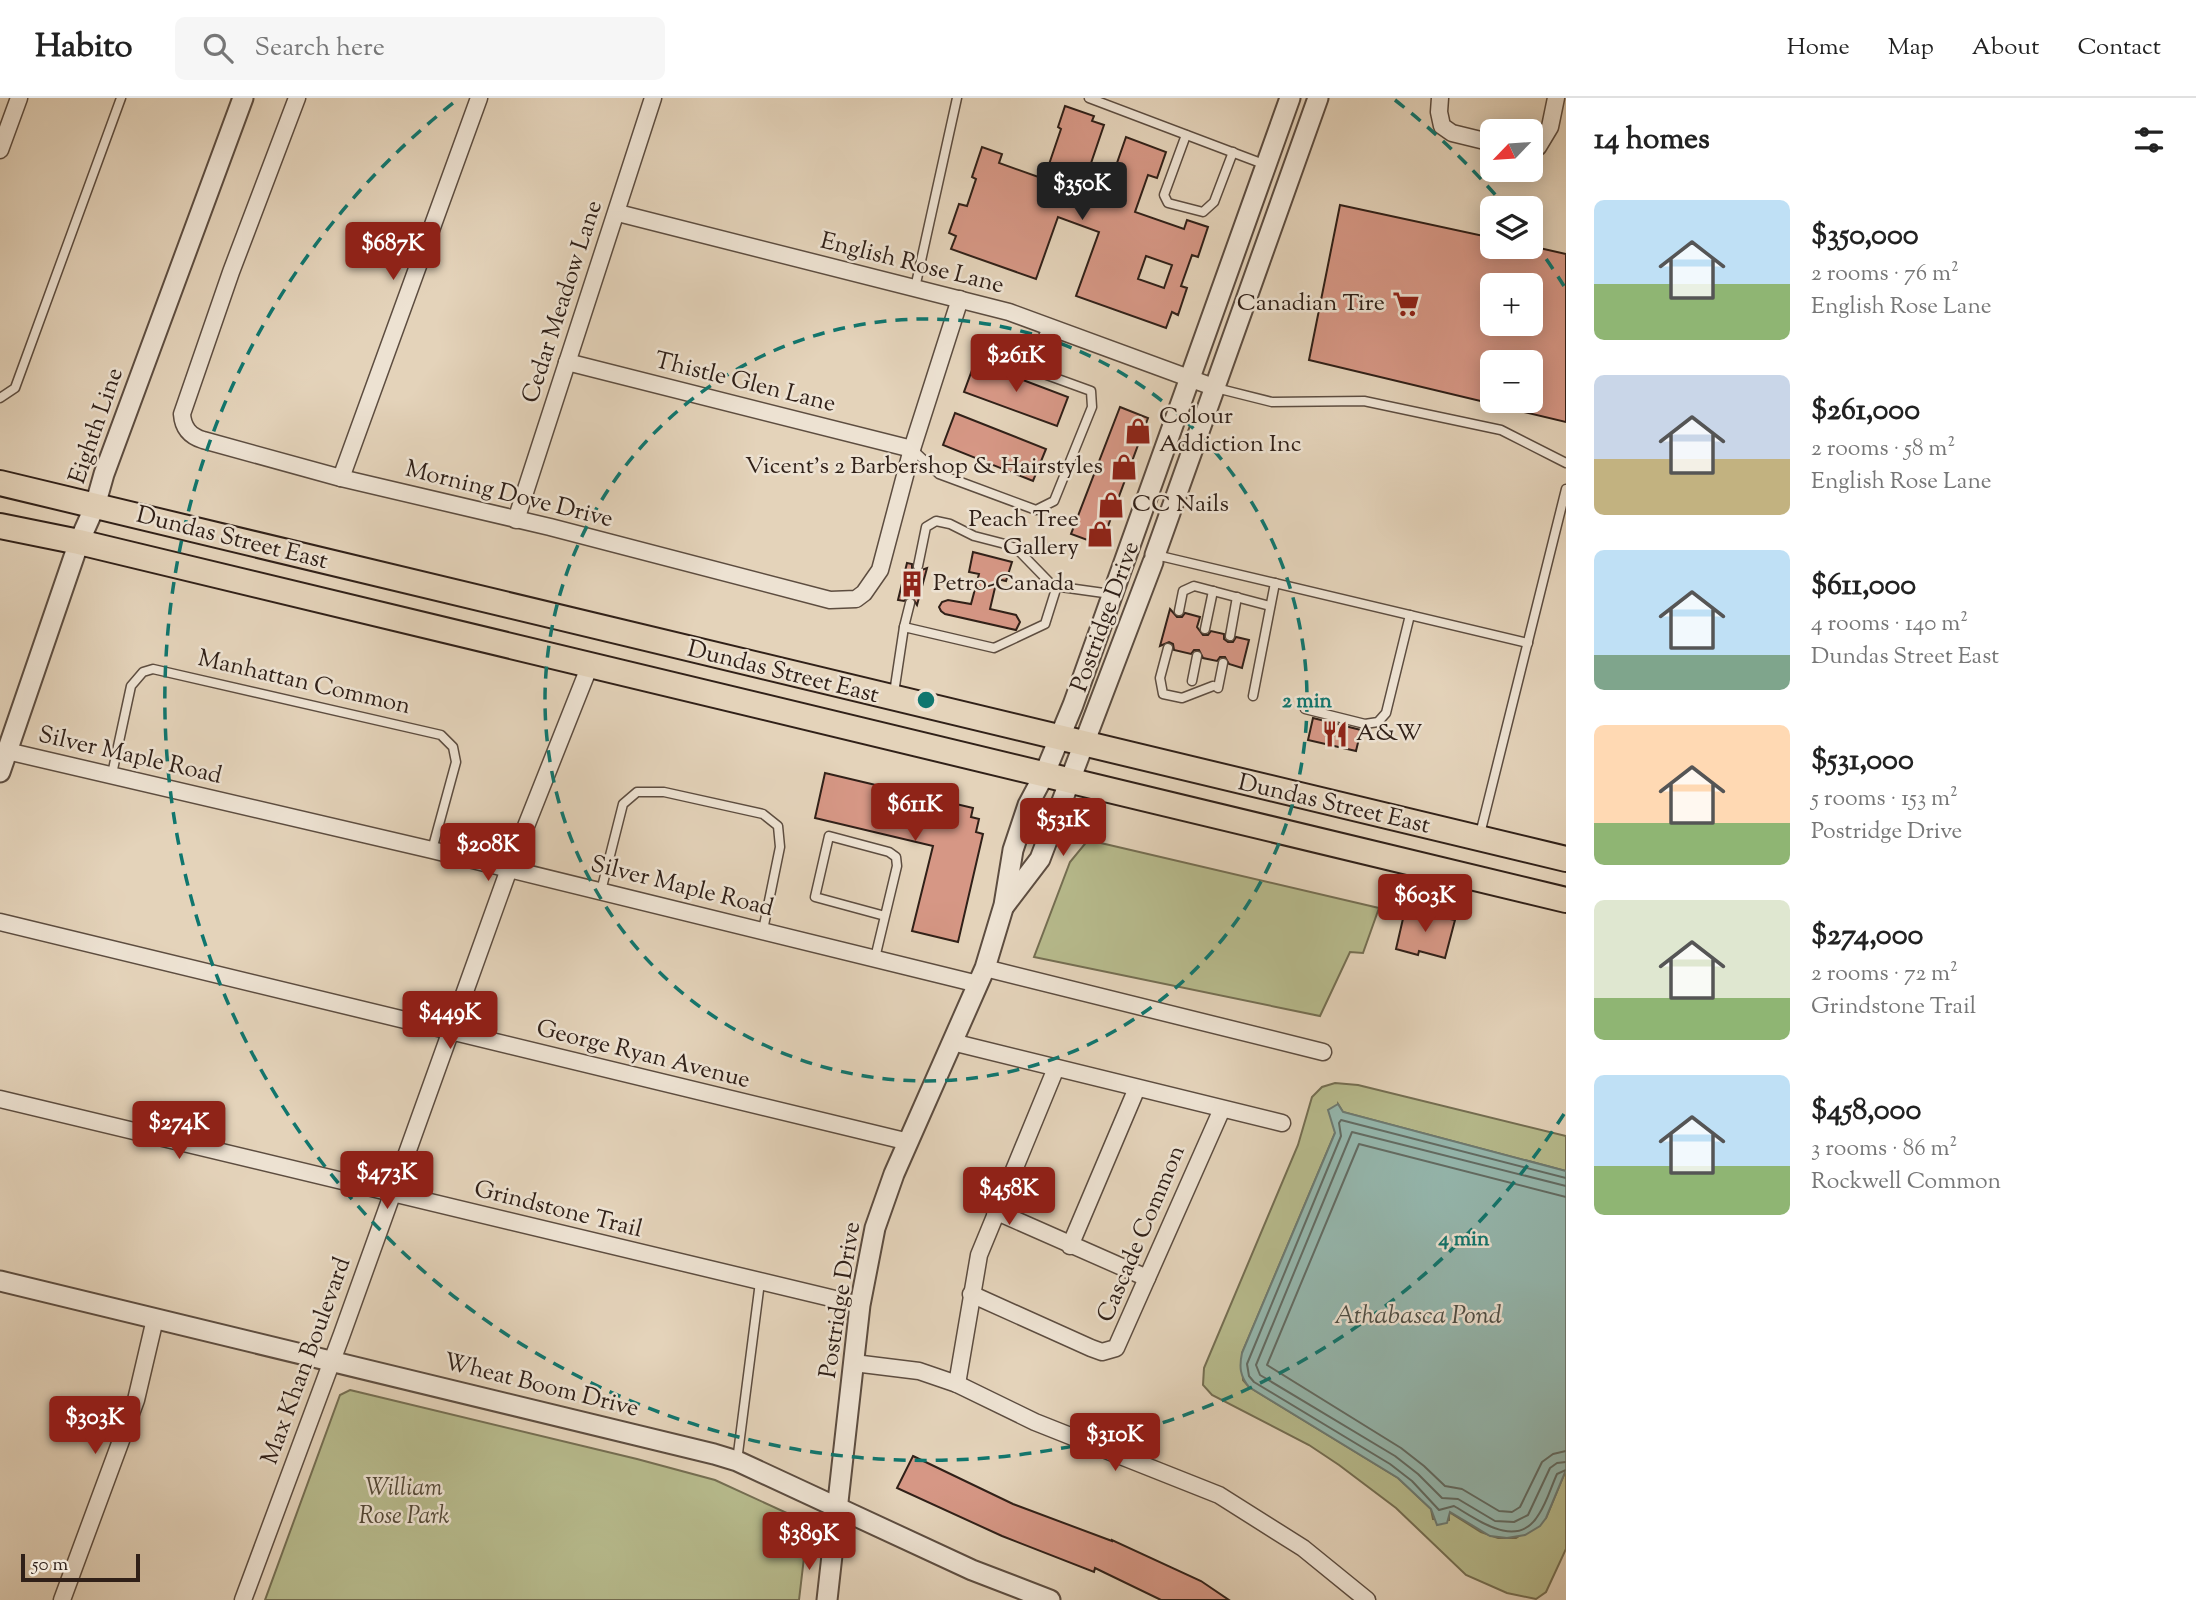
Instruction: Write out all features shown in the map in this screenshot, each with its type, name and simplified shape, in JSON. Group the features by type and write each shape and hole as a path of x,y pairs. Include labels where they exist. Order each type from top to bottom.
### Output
{"main road":[{"name":"Dundas Street East","path":"0,483 1566,859"},
{"name":"Dundas Street East","path":"0,526 79,542 1566,900"}],"street":[{"path":"0,150 19,98"},
{"name":"Eighth Line","path":"0,772 3,750 243,98"},
{"name":"Morning Dove Drive","path":"298,98 231,272 182,414 186,429 196,437 341,478 830,600 856,599 864,593 880,570 912,449 960,299"},
{"path":"341,478 479,98"},
{"name":"Cedar Meadow Lane","path":"516,520 653,98"},
{"name":"Postridge Drive","path":"827,1600 860,1305 876,1228 894,1174 981,976 1004,905 1013,850 1028,805 1044,775 1073,705 1290,98"},
{"name":"Postridge Drive","path":"1004,905 1041,859 1216,388 1318,98"},
{"path":"1440,98 1442,127 1452,133 1480,139"},
{"path":"1544,136 1556,98"},
{"name":"English Rose Lane","path":"618,212 1009,312 1216,388"},
{"name":"Thistle Glen Lane","path":"567,362 912,449"},
{"name":"Max Khan Boulevard","path":"243,1600 509,869 590,665"},
{"name":"Silver Maple Road","path":"3,750 432,850 875,958 981,976 1324,1052"},
{"name":"George Ryan Avenue","path":"0,922 909,1142"},
{"path":"952,1042 1282,1123"},
{"path":"957,1384 979,1255 1056,1068"},
{"path":"1070,1245 1137,1088"},
{"name":"Grindstone Trail","path":"0,1099 860,1305"},
{"name":"Cascade Common","path":"971,1294 1071,1341 1102,1352 1116,1348 1121,1342 1222,1109"},
{"path":"995,1211 1147,1278"},
{"name":"Wheat Boom Drive","path":"0,1281 636,1434 737,1461 972,1570 1050,1600"},
{"path":"62,1600 135,1400 155,1319"},
{"path":"854,1363 919,1371 957,1384 1035,1422 1219,1496 1303,1548 1367,1600"}],"lane":[{"path":"0,398 15,388 121,98"},
{"path":"915,288 957,98"},
{"path":"1089,98 1267,166"},
{"path":"1186,135 1164,195 1168,203 1203,212 1214,201 1233,152"},
{"path":"1028,368 1048,326"},
{"path":"912,449 939,474 1036,510 1054,501 1092,407 1091,391 989,354"},
{"path":"1216,388 1272,402 1364,401 1501,430 1566,463"},
{"path":"1478,840 1566,489"},
{"path":"918,566 926,527 936,521 1017,550 1056,589"},
{"path":"1154,558 1275,583 1528,643"},
{"path":"1253,696 1275,583"},
{"path":"1179,611 1182,591 1194,586 1270,606"},
{"path":"1056,589 1061,587 1112,594"},
{"path":"904,626 994,648 1045,624 1056,589"},
{"path":"1205,629 1213,591"},
{"path":"1230,636 1237,597"},
{"path":"893,699 910,603"},
{"path":"1305,709 1365,724 1378,722 1386,713 1410,615"},
{"path":"1168,648 1160,678 1163,694 1182,698 1216,687 1223,663"},
{"path":"1192,681 1197,656"},
{"name":"Manhattan Common","path":"112,774 131,685 143,672 153,669 441,735 448,741 456,762 432,850"},
{"path":"601,891 623,804 637,792 664,792 763,814 778,826 780,847 763,930"},
{"path":"875,958 897,866 896,857 889,852 829,836 815,897 885,916"},
{"path":"737,1461 760,1282"}],"green space":[{"path":"1088,840 1379,908 1363,953 1350,952 1320,1016 1034,957 1070,862"},
{"path":"1335,1083 1358,1085 1566,1136 1566,1171 1343,1112 1338,1104 1335,1133 1242,1353 1243,1380 1249,1387 1398,1478 1431,1509 1433,1519 1449,1520 1449,1512 1481,1532 1498,1538 1516,1538 1546,1518 1566,1470 1566,1549 1546,1592 1536,1599 1507,1593 1466,1575 1396,1508 1339,1465 1309,1445 1212,1395 1203,1385 1204,1368 1298,1145 1312,1097 1322,1087"},
{"name":"William Rose Park","path":"350,1390 715,1480 800,1519 807,1532 799,1600 265,1600 340,1395"}],"water":[{"name":"Athabasca Pond","path":"1338,1104 1343,1112 1566,1171 1566,1470 1546,1518 1540,1526 1525,1535 1507,1538 1490,1536 1450,1512 1447,1523 1437,1525 1431,1509 1398,1478 1249,1387 1242,1375 1242,1353 1335,1133 1328,1110"}],"building":[{"path":"1065,106 1094,116 1092,121 1104,125 1087,175 1110,183 1126,137 1166,152 1157,178 1148,175 1135,212 1184,229 1187,220 1208,227 1198,257 1192,255 1181,286 1187,288 1178,315 1172,312 1166,328 1076,296 1099,232 1058,217 1036,279 951,249 956,236 949,233 959,204 967,206 976,179 972,177 982,147 1002,154 999,163 1044,179 1061,129 1058,127","holes":["1146,256 1172,265 1164,288 1138,279"]},
{"name":"Canadian Tire","path":"1340,205 1480,235 1480,259 1543,259 1543,249 1566,254 1566,422 1528,413 1543,413 1543,350 1480,350 1480,401 1309,360"},
{"path":"975,362 1068,397 1057,426 964,392"},
{"path":"1120,407 1148,418 1101,545 1071,534"},
{"path":"955,413 1046,449 1033,481 943,445"},
{"name":"Petro-Canada","path":"973,552 1012,562 1006,581 997,579 990,609 1016,615 1020,622 1016,630 941,611 939,607 942,602 948,600 971,604 979,574 969,572"},
{"name":"Petro-Canada","path":"907,563 912,564 912,569 916,572 927,568 917,605 912,597 904,601 898,600"},
{"path":"1170,609 1177,617 1182,617 1185,613 1200,617 1197,627 1203,635 1208,635 1211,631 1224,634 1224,639 1228,642 1233,642 1236,637 1249,640 1242,668 1229,664 1225,657 1220,657 1217,661 1203,658 1199,650 1194,650 1191,654 1174,650 1173,644 1169,642 1160,646"},
{"name":"A&W","path":"1313,718 1361,730 1356,751 1308,740"},
{"path":"825,773 973,808 971,817 979,819 976,832 983,834 958,942 912,931 933,846 815,818"},
{"path":"1405,910 1455,920 1445,958 1419,951 1418,955 1396,949"},
{"path":"913,1456 1013,1504 1112,1540 1201,1581 1229,1600 1161,1600 1095,1568 1094,1572 1002,1536 897,1488"}],"place":[{"name":"Canadian Tire","path":"1406,304"},
{"name":"Colour Addiction Inc","path":"1138,431"},
{"name":"Vicent's 2 Barbershop & Hairstyles","path":"1124,467"},
{"name":"CC Nails","path":"1111,505"},
{"name":"Peach Tree Gallery","path":"1100,534"},
{"name":"Petro-Canada","path":"912,584"},
{"name":"A&W","path":"1335,734"}]}
